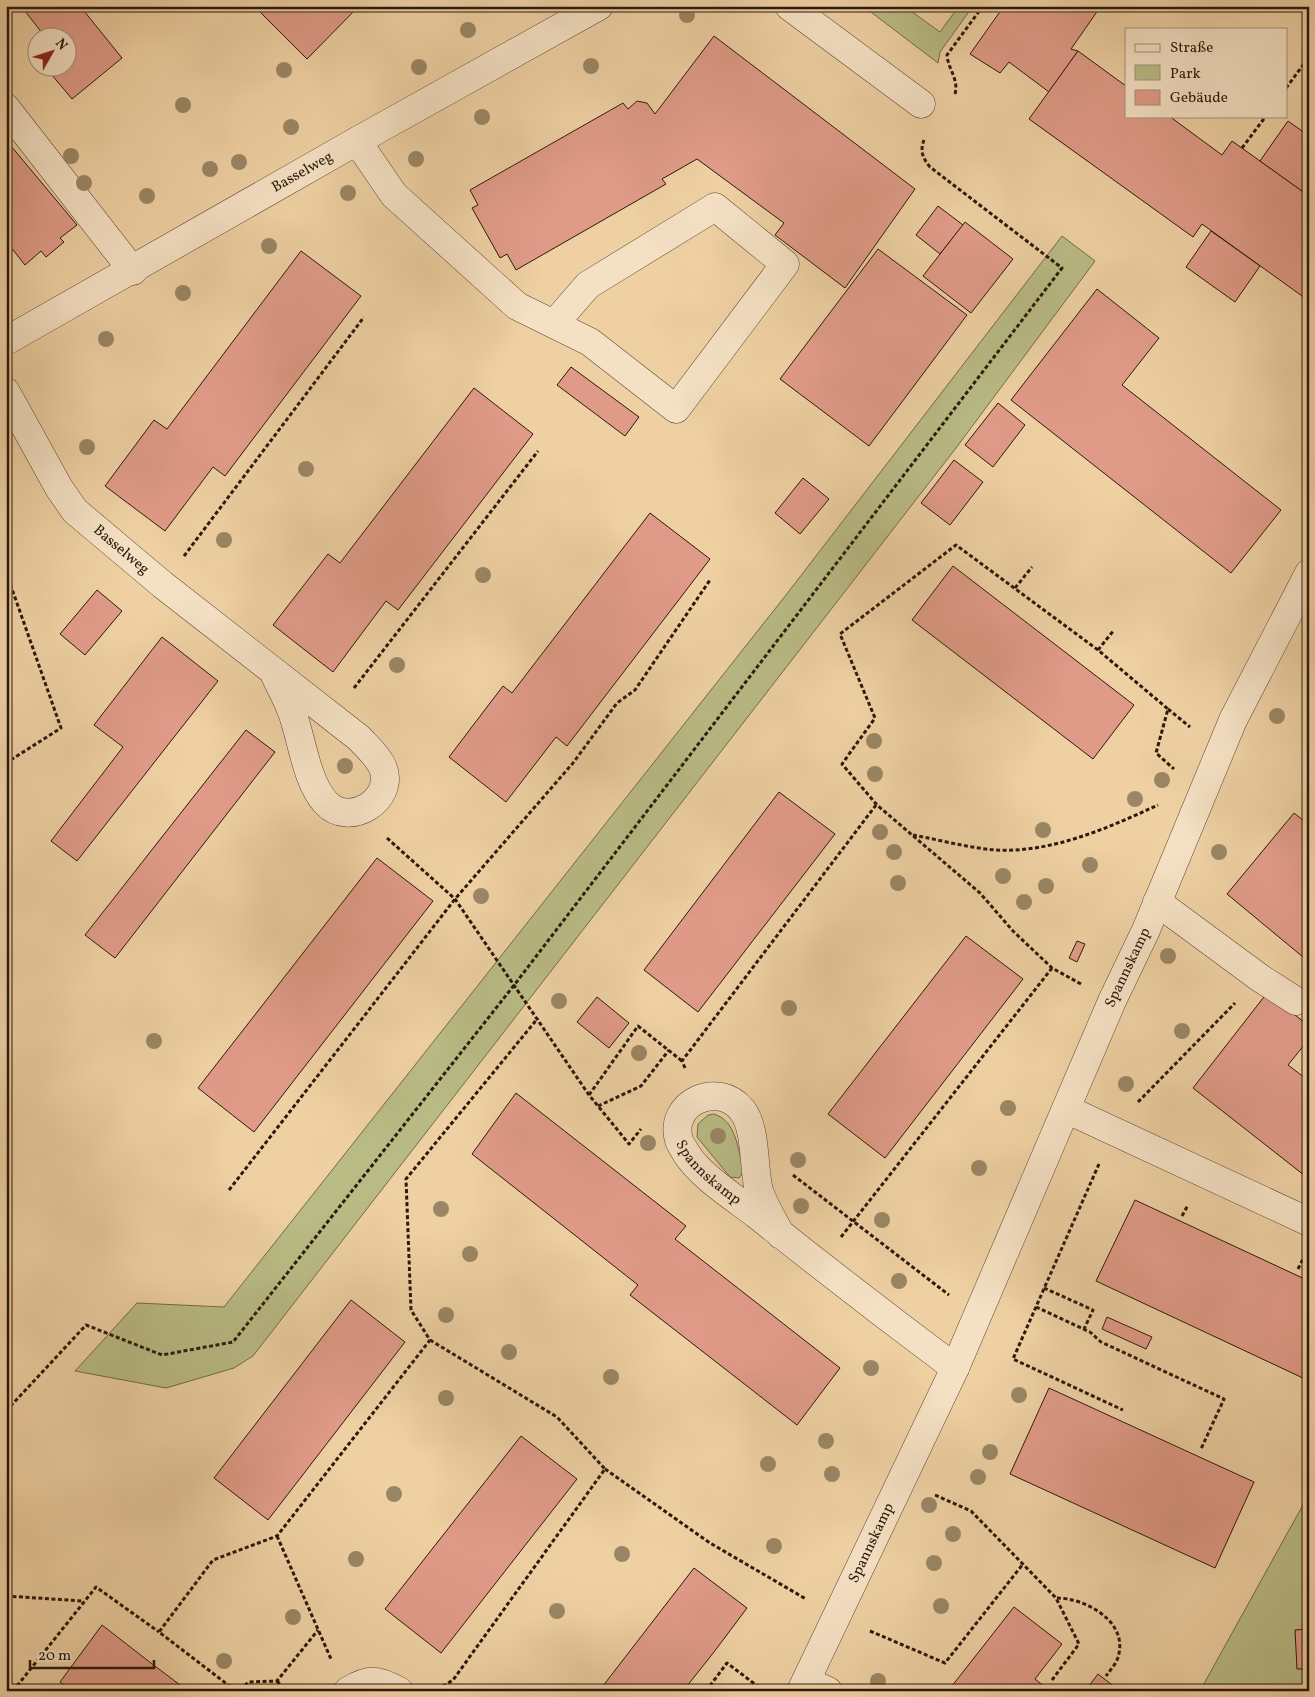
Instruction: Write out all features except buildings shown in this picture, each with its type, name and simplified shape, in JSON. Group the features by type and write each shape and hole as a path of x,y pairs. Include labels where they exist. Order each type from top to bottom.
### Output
{"street":[{"name":"Basselweg","path":"6,341 133,271 357,141 599,6"},
{"path":"789,6 921,104"},
{"path":"6,108 133,271"},
{"path":"357,141 394,195 517,306 590,342 676,409 785,264 715,207 588,285 554,324"},
{"name":"Basselweg","path":"6,392 59,488 75,511 163,585 359,738 383,769 384,783 380,795 371,806 359,812 344,813 327,805 317,791 292,714 274,673"},
{"name":"Spannskamp","path":"812,1687 838,1617 955,1368 1112,1002 1157,902 1233,720 1309,573"},
{"path":"1157,902 1260,978 1296,1001"},
{"name":"Spannskamp","path":"781,1235 764,1204 759,1189 752,1145 743,1111 731,1100 713,1095 697,1098 684,1110 678,1125 678,1140 689,1157 716,1183 819,1266 955,1368"},
{"path":"1066,1109 1309,1222"},
{"path":"348,1691 363,1682 382,1681 399,1691"}],"path":[{"path":"954,100 957,86 946,55 983,6"},
{"path":"1288,85 1309,58"},
{"path":"1242,148 1264,118"},
{"path":"6,1411 86,1325 162,1356 233,1342 515,984 1062,268 930,167 924,159 921,149 925,139"},
{"path":"163,585 364,316"},
{"path":"332,716 538,451"},
{"path":"1112,1002 1052,968 1013,931 980,892 877,805 842,764 875,718 840,634 956,545 1098,650 1168,709 1156,754 1203,793"},
{"path":"1015,588 1032,567"},
{"path":"6,572 60,728 6,763"},
{"path":"229,1190 455,899 573,763 617,703 635,690 710,580"},
{"path":"1098,650 1114,630"},
{"path":"912,835 996,850 1046,847 1114,826 1163,803"},
{"path":"682,1061 877,805"},
{"path":"359,812 455,899 515,984 589,1095 628,1144 646,1124 678,1125"},
{"path":"819,1266 1052,968"},
{"path":"1123,1410 1014,1359 1113,1132 1128,1111 1260,978"},
{"path":"538,1018 406,1179 411,1310 430,1340 557,1417 605,1469 710,1544 838,1617 945,1663 1023,1564"},
{"path":"589,1095 638,1026 682,1061 697,1098"},
{"path":"598,1106 642,1086 668,1050"},
{"path":"752,1145 977,1316"},
{"path":"1044,1288 1093,1310 1084,1329"},
{"path":"1036,1307 1084,1329 1100,1342 1224,1399 1201,1449"},
{"path":"159,1632 213,1560 277,1536 430,1340"},
{"path":"435,1691 453,1680 605,1469"},
{"path":"902,1481 971,1511 1056,1598 1079,1644 1052,1680"},
{"path":"277,1536 334,1665"},
{"path":"13,1691 96,1587 236,1691"},
{"path":"6,1596 84,1601"},
{"path":"1056,1598 1069,1598 1084,1602 1098,1611 1116,1632 1120,1641 1119,1654 1106,1676"},
{"path":"241,1691 248,1682 277,1681 318,1630"},
{"path":"706,1691 727,1663 764,1691"},
{"path":"277,1681 286,1691"}],"green space":[{"path":"863,6 904,6 940,32 959,6 973,6 940,52 938,63"},
{"path":"1062,236 1095,261 956,448 253,1356 234,1368 166,1388 75,1371 137,1303 224,1307 786,595"},
{"path":"714,1114 727,1122 737,1143 744,1171 739,1178 730,1177 697,1137 698,1124 708,1115"},
{"path":"1309,1494 1309,1691 1200,1691"}]}
